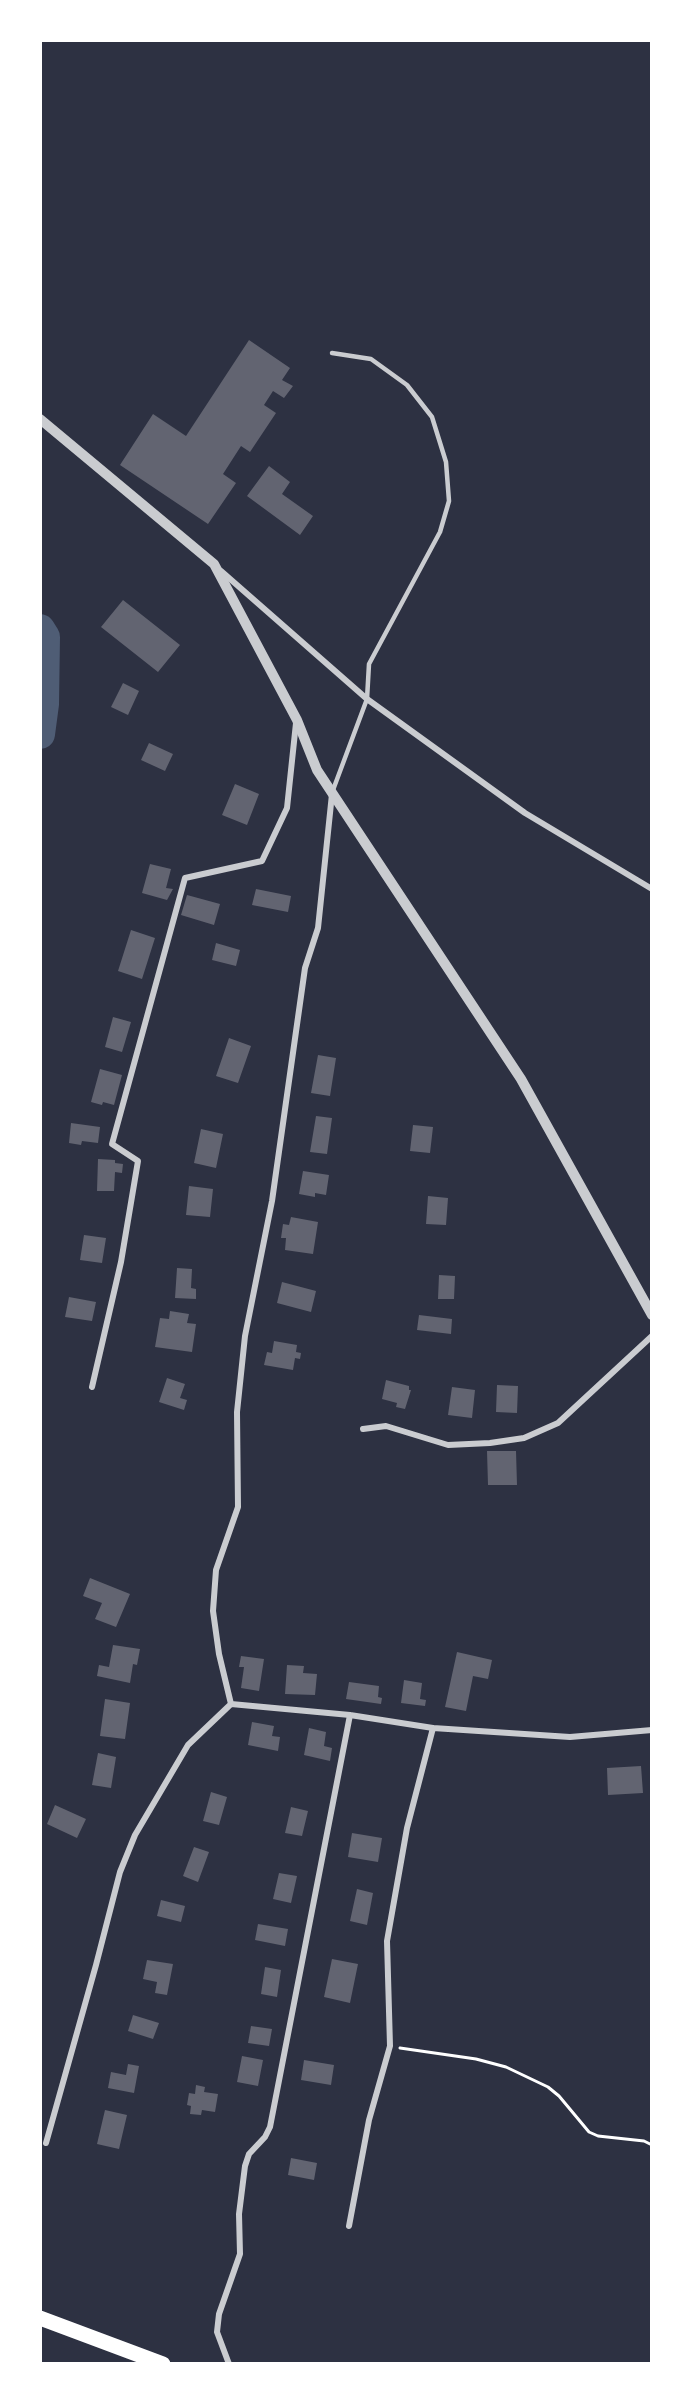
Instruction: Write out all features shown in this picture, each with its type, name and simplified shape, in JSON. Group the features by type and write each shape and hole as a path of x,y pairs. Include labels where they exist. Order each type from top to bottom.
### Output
{"highway":[{"path":"40,2318 163,2364"}],"street":[{"path":"40,419 213,564 367,699 525,813 651,889"},
{"path":"213,564 297,720 317,770 521,1079 651,1315"},
{"path":"92,1387 121,1262 138,1161 112,1144 185,878 262,861 287,808 297,720"},
{"path":"231,1704 219,1654 213,1611 216,1570 238,1507 237,1412 245,1336 272,1200 305,968 318,928 332,793"},
{"path":"363,1429 386,1426 448,1445 490,1443 524,1438 558,1422 651,1336"},
{"path":"46,2143 120,1872 135,1835 189,1745 231,1704 350,1715 433,1728 570,1737 651,1730"},
{"path":"229,2364 217,2332 219,2314 240,2254 239,2214 245,2166 249,2154 266,2136 270,2127 350,1715"},
{"path":"349,2226 369,2120 390,2046 387,1941 407,1828 433,1728"}],"lane":[{"path":"332,353 371,359 407,385 432,417 447,462 449,501 440,532 369,664 367,699 332,793"}],"path":[{"path":"390,2046 476,2059 506,2067 548,2087 589,2132 598,2136 651,2145"}],"building":[{"path":"249,340 290,368 282,380 293,386 284,398 273,391 264,405 276,413 250,452 241,446 223,474 236,483 208,524 120,465 153,414 186,436"},
{"path":"269,466 290,482 282,494 313,516 300,535 247,496"},
{"path":"123,600 180,645 158,672 101,627"},
{"path":"123,683 139,691 128,715 111,707"},
{"path":"149,743 173,754 165,771 141,760"},
{"path":"235,784 259,794 247,825 222,815"},
{"path":"150,864 171,869 166,888 173,889 167,900 142,893"},
{"path":"256,889 291,896 288,912 252,905"},
{"path":"187,895 220,904 214,925 181,915"},
{"path":"131,930 155,938 142,979 118,971"},
{"path":"216,943 240,950 236,966 212,960"},
{"path":"113,1017 131,1022 122,1052 105,1047"},
{"path":"229,1038 251,1046 238,1083 216,1076"},
{"path":"318,1055 336,1058 330,1096 311,1093"},
{"path":"100,1069 122,1075 114,1105 91,1102"},
{"path":"316,1116 332,1118 327,1154 310,1152"},
{"path":"71,1123 100,1127 98,1143 82,1141 81,1145 69,1143"},
{"path":"413,1125 433,1127 430,1153 410,1151"},
{"path":"201,1129 223,1134 216,1168 194,1163"},
{"path":"98,1159 115,1160 115,1163 123,1164 122,1173 115,1172 114,1191 97,1191"},
{"path":"303,1171 329,1175 326,1195 315,1193 315,1197 299,1194"},
{"path":"189,1186 213,1189 210,1217 186,1215"},
{"path":"428,1196 448,1198 446,1225 426,1224"},
{"path":"291,1217 318,1222 313,1254 285,1250 286,1238 281,1238 283,1224 289,1225"},
{"path":"84,1235 106,1238 102,1263 80,1260"},
{"path":"177,1268 192,1269 191,1288 196,1289 196,1299 175,1298"},
{"path":"439,1275 455,1276 454,1299 438,1299"},
{"path":"282,1282 316,1291 311,1312 277,1303"},
{"path":"69,1297 96,1302 92,1321 65,1317"},
{"path":"170,1311 189,1314 187,1323 196,1324 192,1352 155,1347 160,1318 169,1319"},
{"path":"419,1315 452,1319 451,1334 417,1330"},
{"path":"274,1341 297,1345 296,1352 301,1353 300,1359 295,1358 293,1370 264,1365 267,1352 272,1353"},
{"path":"167,1378 185,1384 180,1398 187,1400 184,1410 159,1402"},
{"path":"386,1380 409,1386 411,1390 405,1409 396,1407 397,1403 382,1399"},
{"path":"497,1385 518,1386 517,1413 496,1412"},
{"path":"452,1387 475,1390 472,1418 448,1415"},
{"path":"487,1451 516,1451 517,1485 488,1485"},
{"path":"90,1578 130,1594 116,1627 95,1619 102,1603 83,1596"},
{"path":"113,1645 140,1649 137,1665 133,1664 130,1683 97,1676 99,1665 109,1667"},
{"path":"457,1652 492,1660 488,1679 473,1676 466,1711 445,1707"},
{"path":"241,1656 264,1659 259,1691 241,1688 244,1667 239,1667"},
{"path":"287,1665 304,1666 303,1673 317,1674 315,1695 285,1694"},
{"path":"404,1680 422,1683 420,1699 426,1700 425,1706 401,1703"},
{"path":"349,1682 379,1686 378,1697 382,1698 381,1704 346,1699"},
{"path":"105,1699 130,1703 125,1739 100,1736"},
{"path":"252,1722 274,1726 272,1736 280,1737 278,1751 248,1745"},
{"path":"309,1728 326,1732 324,1746 332,1748 330,1761 304,1755"},
{"path":"98,1753 116,1757 111,1788 92,1785"},
{"path":"641,1766 643,1793 608,1795 607,1768"},
{"path":"211,1792 227,1797 219,1825 203,1821"},
{"path":"55,1805 86,1819 77,1838 47,1824"},
{"path":"291,1807 308,1811 302,1836 285,1833"},
{"path":"352,1833 382,1838 378,1862 348,1857"},
{"path":"194,1847 209,1852 198,1882 183,1876"},
{"path":"279,1873 297,1876 291,1903 273,1899"},
{"path":"357,1889 373,1893 367,1925 350,1921"},
{"path":"161,1900 185,1906 181,1922 157,1916"},
{"path":"258,1924 288,1929 285,1946 255,1940"},
{"path":"332,1959 358,1964 350,2003 324,1997"},
{"path":"147,1960 173,1964 167,1995 155,1993 157,1982 143,1979"},
{"path":"265,1967 281,1970 277,1997 261,1994"},
{"path":"133,2015 159,2023 153,2039 128,2031"},
{"path":"251,2026 272,2029 269,2046 248,2043"},
{"path":"242,2056 263,2060 258,2086 237,2082"},
{"path":"304,2060 334,2065 331,2085 301,2080"},
{"path":"128,2064 139,2066 134,2093 108,2088 111,2072 126,2075"},
{"path":"196,2085 205,2087 204,2092 218,2094 215,2112 202,2110 201,2115 190,2114 191,2106 187,2105 189,2093 195,2094"},
{"path":"105,2110 127,2115 119,2149 97,2144"},
{"path":"291,2158 317,2163 314,2180 288,2175"}],"waterway":[{"path":"40,629 45,637 44,704 40,734"}]}
